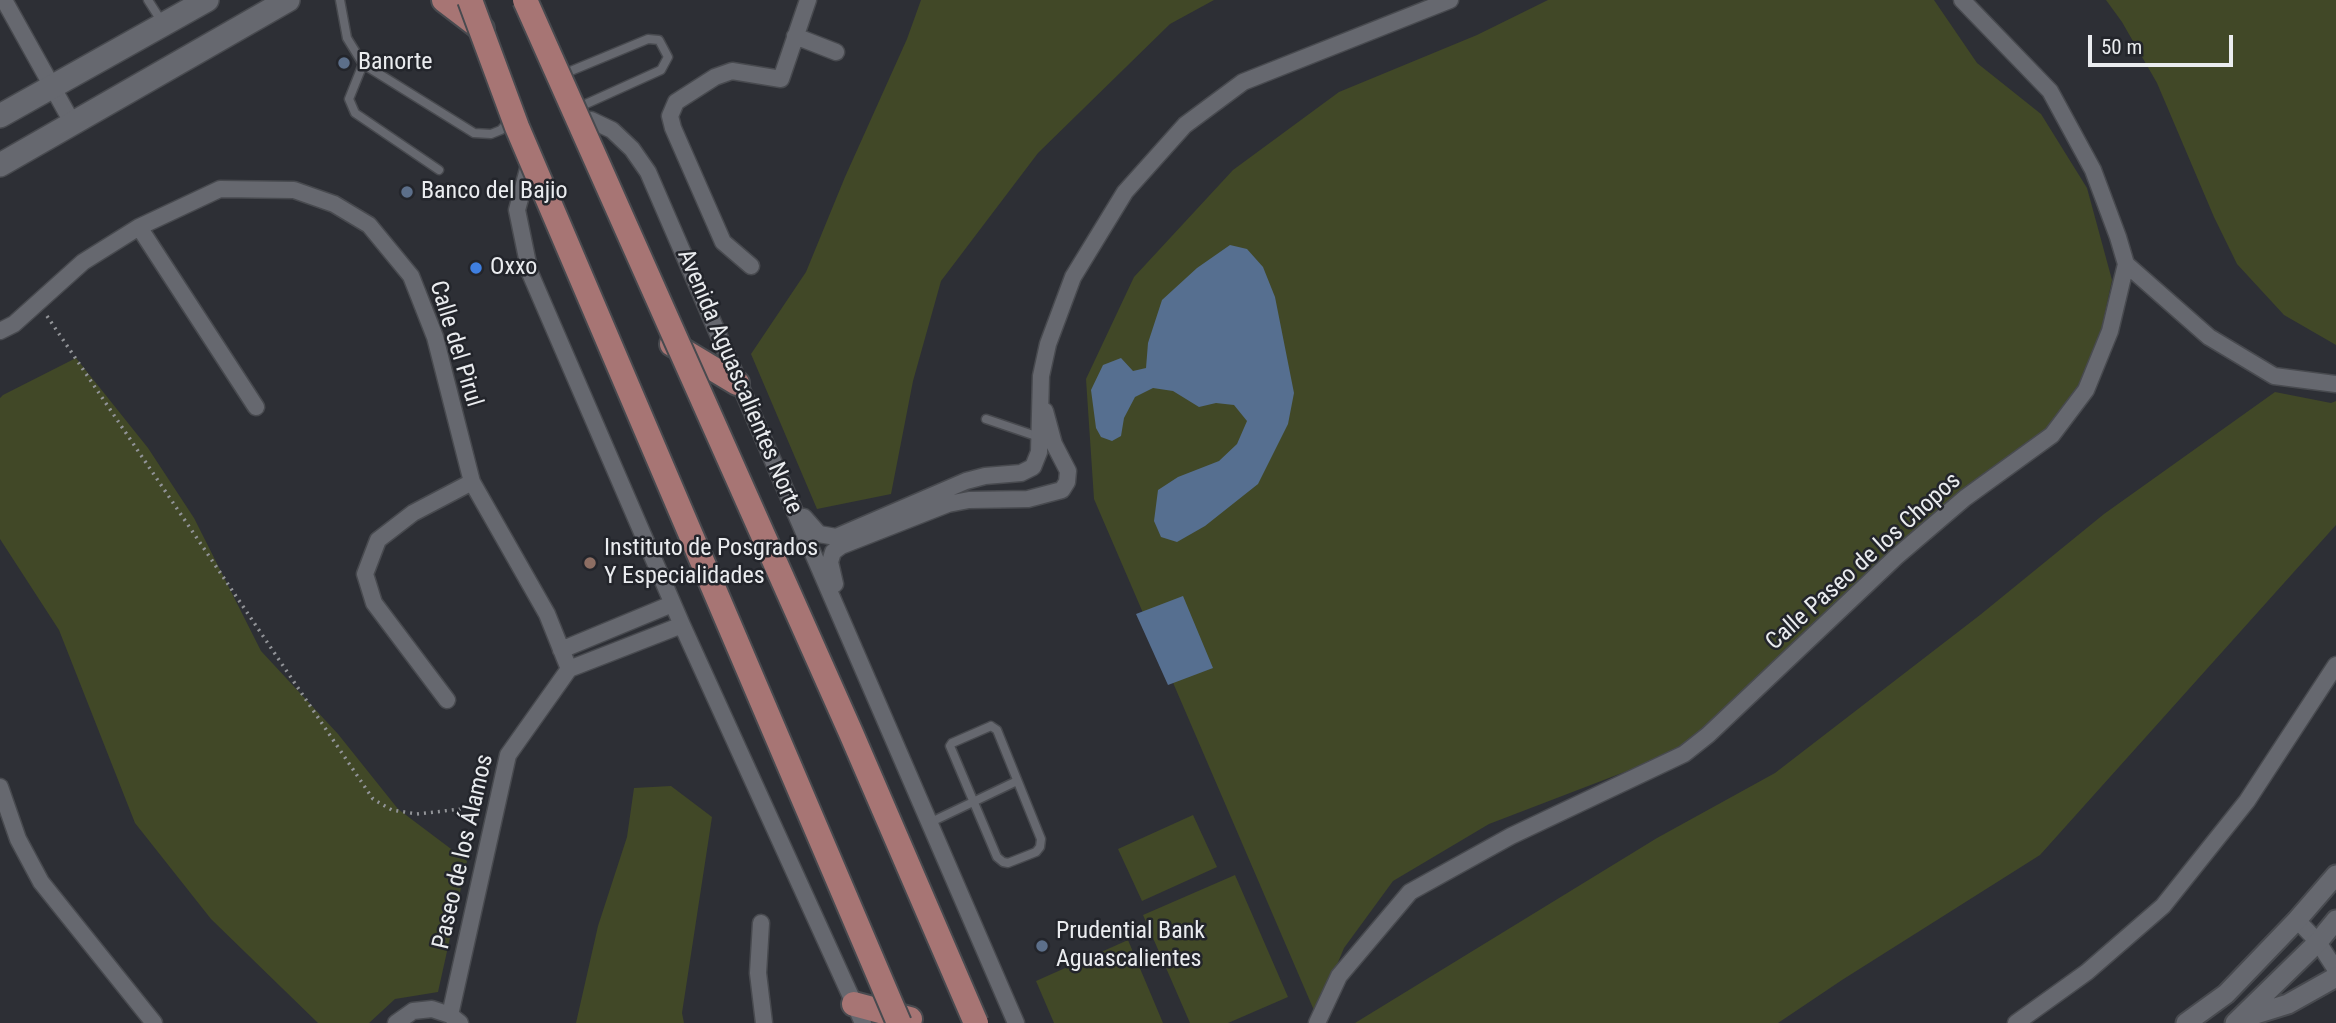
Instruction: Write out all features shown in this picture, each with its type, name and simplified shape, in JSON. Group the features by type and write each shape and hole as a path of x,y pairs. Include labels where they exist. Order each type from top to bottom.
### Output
{"main road":[{"path":"0,116 207,0"},
{"path":"0,165 288,0"},
{"path":"444,0 482,29"},
{"path":"469,0 907,1022"},
{"path":"469,0 517,127 804,805 907,1022"},
{"path":"529,3 846,720 974,1023"},
{"name":"Avenida Aguascalientes Norte","path":"529,3 671,344 974,1023"},
{"path":"671,344 737,383"},
{"path":"859,1014 907,1022"}],"street":[{"path":"4,0 73,124"},
{"path":"751,266 723,242 670,116 677,102 715,77 732,71 780,79 808,0"},
{"path":"790,500 815,531 824,536 836,537 966,481 1033,467 1038,457 1041,376 1048,344 1073,276 1125,192 1185,125 1243,82 1450,0"},
{"path":"1962,0 2050,91 2093,170 2126,264 2209,337 2274,376 2336,384"},
{"path":"795,36 836,52"},
{"name":"Avenida Aguascalientes Norte","path":"576,115 612,130 632,149 648,172 1016,1023"},
{"path":"534,149 517,210 530,273 672,604 859,1014"},
{"name":"Calle del Pirul","path":"0,331 14,324 83,262 139,227 220,189 294,190 334,204 369,225 411,276 435,337 472,482 547,614 569,669"},
{"path":"139,227 256,407"},
{"name":"Calle Paseo de los Chopos","path":"1317,1023 1339,976 1410,892 1511,836 1684,754 1729,716 1896,557 1965,498 2052,435 2086,390 2110,331 2126,264"},
{"path":"856,648 852,627 831,571 830,562 834,552 841,546 948,504 969,500 1028,499 1062,490 1067,482 1068,471 1054,444 1040,395"},
{"path":"447,701 374,603 365,574 379,540 413,513 472,482"},
{"path":"561,650 672,604"},
{"path":"569,669 682,625"},
{"path":"2016,1023 2087,972 2164,906 2247,801 2336,665"},
{"name":"Paseo de los Álamos","path":"396,1023 413,1011 432,1009 455,1019 495,805 508,755 569,669"},
{"path":"0,787 18,839 41,882 154,1023"},
{"path":"2186,1023 2226,994 2336,875"},
{"path":"2297,920 2318,942 2336,970"},
{"path":"2239,1021 2318,942 2336,920"},
{"path":"761,923 758,973 764,1023"},
{"path":"2239,1021 2288,1004 2336,977"}],"lane":[{"path":"148,0 163,25"},
{"path":"341,0 347,38 363,64 474,133 491,134 501,130 517,113"},
{"path":"561,75 648,38 659,40 668,57 661,70 576,115"},
{"path":"363,64 349,99 355,113 439,170"},
{"path":"986,419 1038,438"},
{"path":"991,726 995,727 1017,781 1041,839 1036,852 1008,863 997,857 950,751 951,743 991,726"},
{"path":"929,822 1017,781"}],"path":[{"path":"38,303 373,799 392,810 418,814 495,805"}],"green space":[{"path":"921,0 1214,0 1170,24 1038,153 941,281 913,381 891,494 817,509 751,354 806,272 907,39"},
{"path":"1548,0 1934,0 1977,63 2041,114 2087,188 2112,280 2094,364 2040,437 1682,750 1489,824 1393,881 1344,948 1316,1015 1094,499 1086,379 1134,277 1233,170 1339,92 1477,35"},
{"path":"2106,0 2336,0 2336,345 2284,315 2237,264 2157,83 2122,22"},
{"path":"76,358 148,448 194,518 261,651 338,734 398,809 467,861 438,992 395,999 369,1023 318,1023 211,919 135,823 59,630 0,539 0,398"},
{"path":"2275,392 2331,403 2336,401 2336,525 2040,855 1778,1023 1355,1023 1657,838 1775,773 1980,615 2104,514"},
{"path":"671,786 712,817 682,1013 684,1023 576,1023 598,926 627,837 634,788"},
{"path":"1193,815 1217,867 1142,901 1118,849"},
{"path":"1235,875 1288,997 1228,1023 1190,1023 1143,915"},
{"path":"1128,940 1163,1023 1054,1023 1036,981"}],"water":[{"path":"1230,245 1247,249 1263,267 1275,297 1294,393 1288,424 1258,484 1205,526 1177,542 1161,537 1154,521 1158,490 1178,477 1219,461 1237,444 1247,421 1234,405 1216,403 1199,407 1173,391 1153,388 1135,397 1124,418 1121,436 1112,441 1101,437 1096,428 1091,390 1103,365 1121,358 1133,371 1146,368 1148,343 1162,300 1197,268"},
{"path":"1183,596 1213,668 1168,685 1136,614"}],"place":[{"name":"Banorte","path":"344,63"},
{"name":"Banco del Bajio","path":"407,192"},
{"name":"Oxxo","path":"476,268"},
{"name":"Instituto de Posgrados Y Especialidades","path":"590,563"},
{"name":"Prudential Bank Aguascalientes","path":"1042,946"}]}
